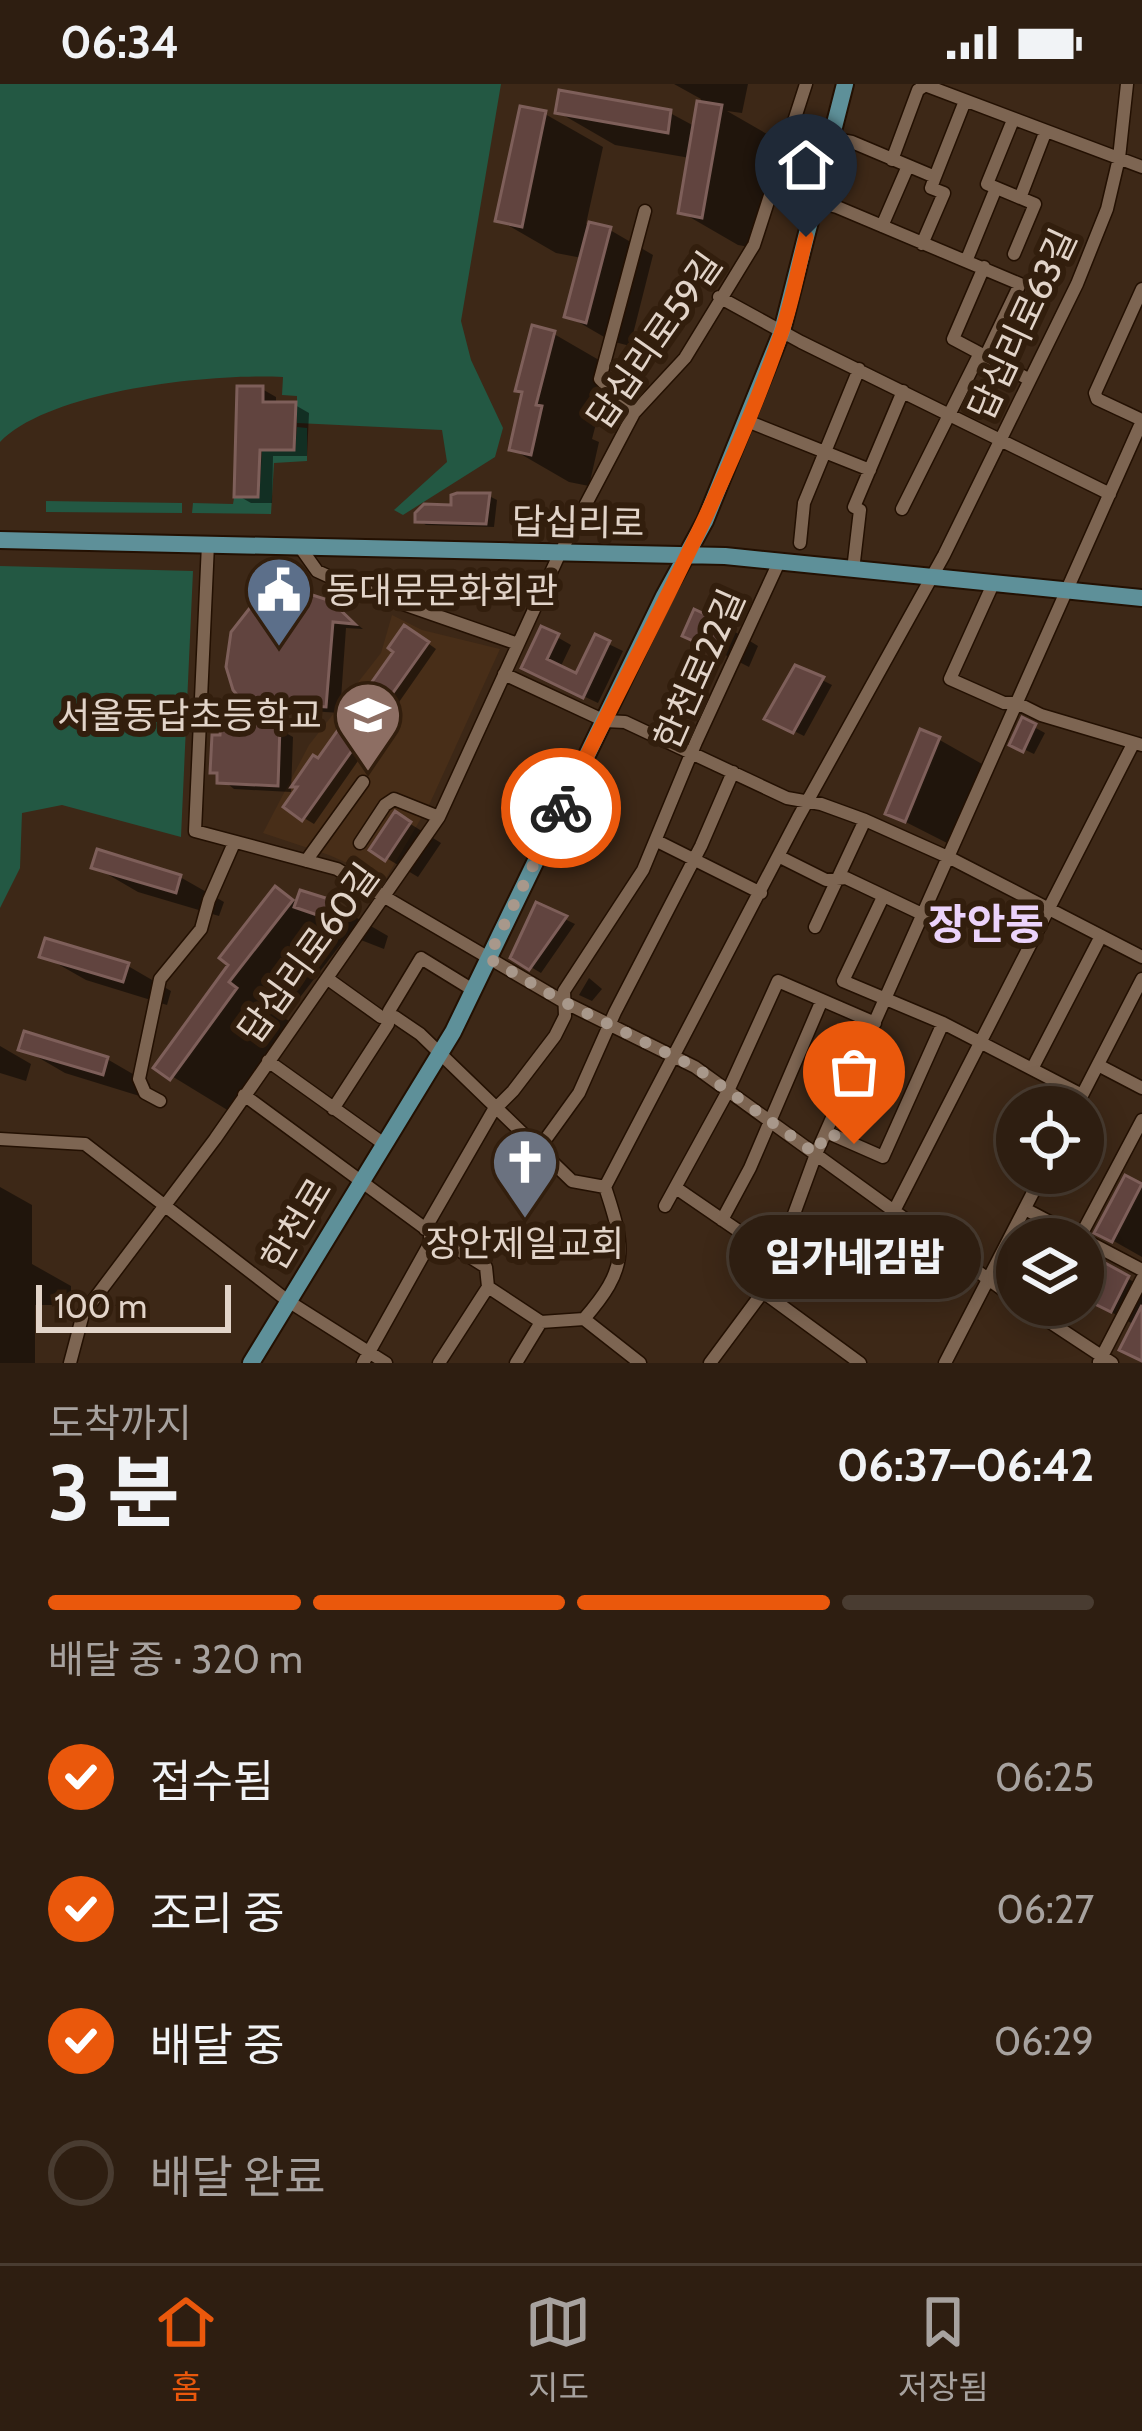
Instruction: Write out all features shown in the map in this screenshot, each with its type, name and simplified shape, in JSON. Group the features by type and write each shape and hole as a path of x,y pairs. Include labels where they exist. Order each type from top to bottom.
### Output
{"main road":[{"name":"한천로","path":"251,1363 439,1054 686,556 782,331 844,84"},
{"name":"답십리로","path":"0,540 686,556 1142,598"}],"street":[{"name":"답십리로59길","path":"559,555 634,413 686,358 754,245 806,84"},
{"path":"892,160 924,84 1142,166"},
{"name":"답십리로63길","path":"605,1187 806,802 932,578 1030,380 1098,236 1119,158 1127,84"},
{"path":"922,244 944,193 931,188 965,100"},
{"path":"968,259 1013,121"},
{"path":"1020,198 1045,133"},
{"path":"830,138 852,142 935,177"},
{"path":"882,226 908,166"},
{"path":"992,186 1035,204 1014,254"},
{"path":"814,201 968,259 1020,284 902,508"},
{"path":"634,413 600,380 645,211"},
{"path":"984,267 952,339 1030,380"},
{"path":"710,1363 763,1292 816,1154 1110,494 1136,449 1142,420 1096,399 1095,393 1138,308 1142,290"},
{"path":"719,297 1110,494"},
{"path":"800,543 804,503 860,369"},
{"path":"853,570 860,510 854,508 903,391"},
{"path":"747,422 870,470"},
{"path":"208,544 195,831 338,868 564,1002 695,1067 996,1285"},
{"path":"300,547 317,571 330,577 518,644"},
{"name":"답십리로60길","path":"70,1363 83,1313 440,818 559,555"},
{"name":"한천로22길","path":"366,1358 430,1243 428,1231 498,1107 554,1036 565,1016 564,991 623,905 657,841 779,562"},
{"path":"894,1211 1138,744 1017,704 1004,704 950,679 993,584"},
{"path":"504,674 605,721 625,722 693,752 787,799 865,820 950,858 1142,957"},
{"path":"540,1147 579,1093 733,772"},
{"path":"306,861 363,782"},
{"path":"360,843 394,799 440,818"},
{"path":"815,927 865,820"},
{"path":"657,841 761,892"},
{"path":"160,1101 145,1093 139,1079 160,979 201,929 234,843"},
{"path":"780,857 826,880 846,878 924,916"},
{"path":"883,897 844,981 943,1023 1057,1086"},
{"path":"1032,1069 1101,936"},
{"path":"333,1109 388,1024 421,958 473,990"},
{"path":"328,979 381,1017 395,1017 420,1034 572,1181 605,1187 617,1223 621,1259 610,1288 584,1318 541,1322 488,1287"},
{"path":"1087,1086 1142,979"},
{"path":"665,1206 728,1091 778,981 875,1023"},
{"path":"722,1220 822,1000"},
{"path":"826,1132 883,1157 943,1023"},
{"path":"268,1061 384,1144"},
{"path":"1098,1064 1142,1088"},
{"name":"한천로","path":"244,1095 362,1181"},
{"path":"1093,1218 1142,1120"},
{"path":"0,1139 85,1144 366,1358 386,1363"},
{"path":"362,1181 485,1268 488,1287 439,1363"},
{"path":"676,1188 778,1258"},
{"path":"945,1363 1032,1194"},
{"path":"1024,1209 1041,1218"},
{"path":"1055,1326 1104,1361 1142,1274 1104,1252"},
{"path":"763,1292 860,1363"},
{"path":"584,1318 635,1359"},
{"path":"516,1363 541,1322"}],"shaded area":[{"name":"서울동답초등학교","path":"392,615 422,630 500,649 430,803 385,880 263,833 309,745 381,653"}],"green space":[{"path":"0,84 501,84 461,321 471,360 503,428 495,457 403,515 394,510 447,462 442,430 297,423 297,396 282,395 283,377 175,382 93,398 55,409 0,442"},
{"path":"297,427 307,428 307,461 274,463 271,514 192,513 193,503 233,504 234,498 259,498 262,451 295,451"},
{"path":"46,501 182,503 182,513 46,512"},
{"path":"0,566 193,571 181,837 62,805 22,813 20,868 0,908"}],"building":[{"path":"559,90 671,110 668,133 555,113"},
{"path":"697,101 722,105 702,218 678,213"},
{"path":"520,106 546,111 522,227 495,221"},
{"path":"589,222 611,227 586,323 564,317"},
{"path":"532,325 555,331 536,405 542,406 531,455 509,450 522,392 515,391"},
{"path":"237,386 263,386 263,402 296,402 294,450 260,450 258,497 234,497"},
{"path":"490,493 486,524 415,522 415,513 424,504 451,505 451,495"},
{"name":"동대문문화회관","path":"297,590 331,601 355,624 333,622 326,707 252,702 246,706 233,690 226,667 231,632 253,604 274,593"},
{"path":"694,609 728,625 716,651 682,636"},
{"path":"404,625 429,642 302,821 283,807 297,787 291,787 313,755 318,758 393,652 388,648"},
{"path":"541,626 559,634 547,659 576,673 595,634 610,641 583,698 521,668"},
{"path":"795,665 824,677 793,733 764,719"},
{"path":"1022,717 1036,724 1023,752 1009,745"},
{"path":"221,723 280,726 278,786 217,783 217,773 210,773 212,735 220,735"},
{"path":"920,729 940,737 905,822 885,814"},
{"path":"395,811 411,822 385,861 369,850"},
{"path":"97,849 181,875 176,893 91,868"},
{"path":"275,886 293,900 229,982 237,988 170,1080 153,1068 228,965 219,958"},
{"path":"300,890 332,900 326,918 294,907"},
{"path":"536,902 567,916 529,970 510,958"},
{"path":"45,938 129,963 123,982 39,957"},
{"path":"24,1031 108,1057 103,1075 18,1050"},
{"path":"1125,1175 1142,1184 1112,1242 1104,1238 1102,1218"},
{"path":"1104,1262 1129,1276 1111,1312 1104,1308"},
{"path":"1142,1305 1142,1361 1119,1350"}],"way so far":[{"path":"561,808 488,958 695,1067 816,1154 826,1132 854,1144"}],"place":[{"name":"동대문문화회관","path":"279,649"},
{"name":"서울동답초등학교","path":"368,774"},
{"name":"임가네김밥","path":"854,1144"},
{"name":"장안제일교회","path":"525,1221"}],"district":[{"name":"장안동","path":"986,924"}],"route":[{"path":"561,808 705,521 782,331 806,237"}]}
